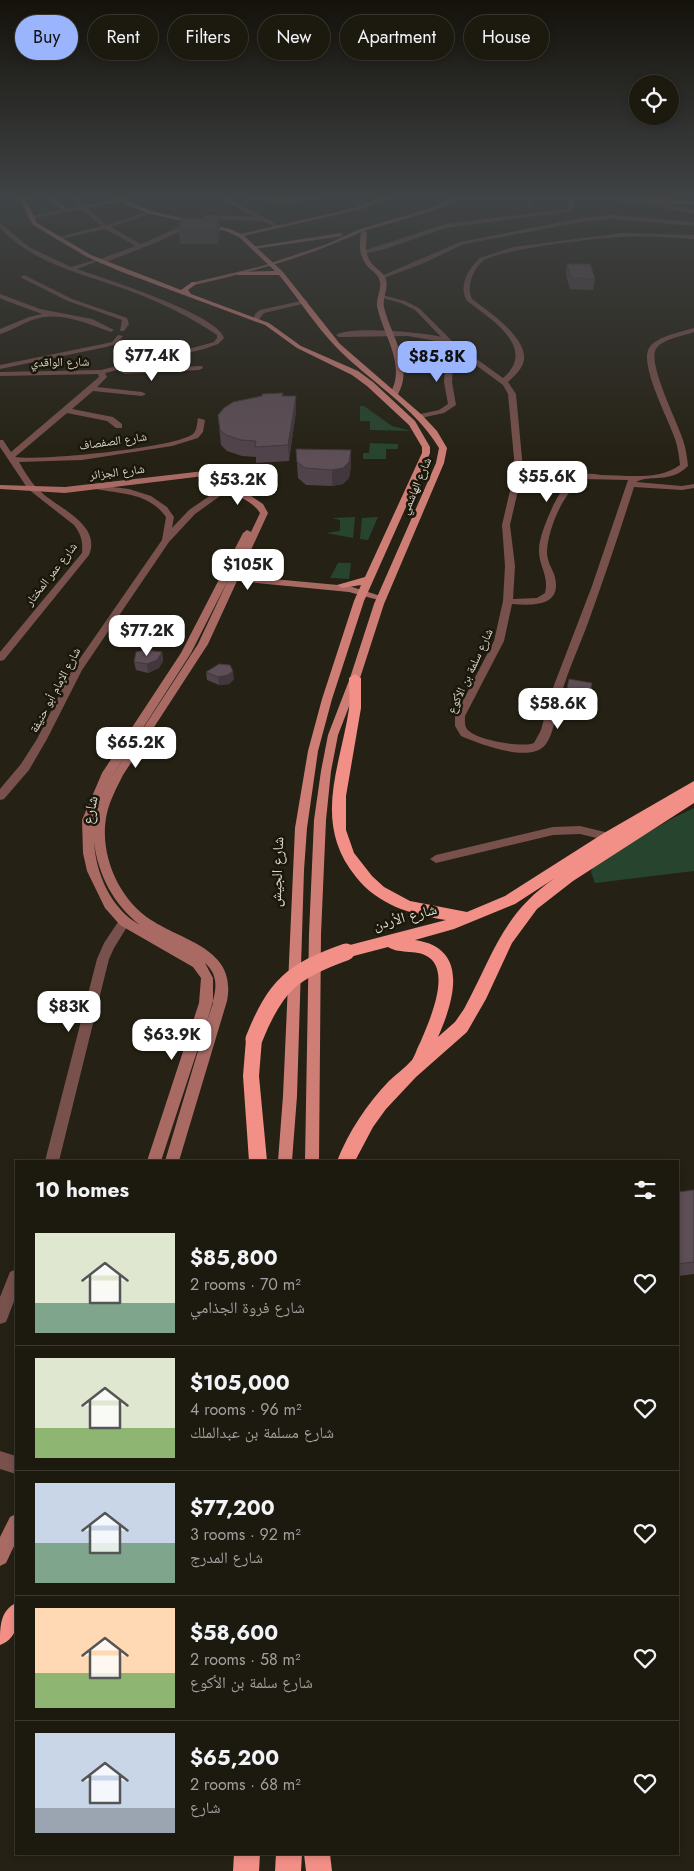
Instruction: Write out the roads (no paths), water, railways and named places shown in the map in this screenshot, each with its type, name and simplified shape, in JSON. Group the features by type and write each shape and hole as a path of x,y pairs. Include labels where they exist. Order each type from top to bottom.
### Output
{"highway":[{"path":"355,678 355,707 339,808 343,844 362,876 393,902 434,913 470,918"},
{"name":"شارع الأردن","path":"258,1160 251,1076 254,1039 272,999 287,982 306,968 346,952 428,932 470,918 510,900 608,837 694,786"},
{"path":"346,1160 353,1143 365,1122 383,1098 418,1064 461,1027 469,1017 514,927 524,913 556,884 694,797"},
{"path":"385,943 422,947 438,957 444,967 446,979 445,998 418,1064"},
{"path":"0,1634 15,1615"},
{"path":"246,1871 247,1855"},
{"path":"288,1871 289,1855"},
{"path":"317,1855 319,1871"}],"main road":[{"name":"شارع الهاشمي","path":"159,283 256,320 277,330 299,347 354,373 383,396 412,423 420,435 426,448 426,453 412,488 364,591"},
{"path":"188,294 184,289 193,283"},
{"name":"شارع الهاشمي","path":"290,283 305,302 334,349 352,357 420,416 438,438 442,448 442,454 383,594"},
{"path":"384,283 380,308 391,333 401,372 400,383 394,394"},
{"path":"311,353 334,349"},
{"path":"334,362 331,360 335,355 352,357"},
{"name":"شارع الجزائر","path":"0,486 56,490 99,487 213,472 221,475 230,486 262,509"},
{"path":"172,1160 220,1001 223,980 210,969 198,963 194,954 109,905 93,871 87,838 94,820 93,804 148,719 186,653 230,575 257,514 262,509 264,515 242,561 230,575"},
{"path":"242,561 249,570 263,576"},
{"path":"230,575 263,576 342,585 364,591"},
{"path":"230,575 383,594 355,678 333,735 326,771 320,820 315,934 312,1160"},
{"path":"342,585 360,583 370,578"},
{"name":"شارع الجيش","path":"285,1160 301,828 313,751 327,699 364,591"},
{"path":"154,1160 206,1003 210,969"},
{"path":"0,1557 15,1525"}],"street":[{"path":"0,367 98,348 114,343 126,324 125,319 70,300 37,283"},
{"name":"شارع الواقدي","path":"0,374 102,374 210,345 220,340 220,334 185,313 138,291 115,283"},
{"path":"467,283 466,293 469,300 507,330 518,348 519,361 516,372 503,382"},
{"path":"0,296 52,314 81,318 110,333 121,333"},
{"name":"شارع سلمة بن الأكوع","path":"382,297 413,306 449,342 503,382 512,394 519,468 507,518 510,566 508,601 503,630 460,716 460,726 468,736 527,750 539,746 542,742 554,698 574,649 632,481"},
{"path":"256,320 258,314 262,311 305,302"},
{"path":"0,332 34,318 52,314"},
{"path":"632,481 667,475 678,471 684,466 684,458 677,433 653,371 650,354 653,347 659,343 694,330"},
{"path":"98,348 107,342 110,333"},
{"path":"339,335 391,333 429,336 449,342 448,382 452,405 450,408 440,412 420,416"},
{"path":"12,458 92,388 102,374 199,368"},
{"path":"92,388 142,394"},
{"path":"66,410 110,419 119,426"},
{"name":"شارع الصفصاف","path":"12,458 82,458 172,444 195,436 202,420"},
{"path":"0,442 32,488"},
{"path":"508,601 538,602 546,599 552,583 542,558 544,541 550,523 573,482 580,477 632,481 682,488 694,486"},
{"name":"شارع الإمام أبو حنيفة","path":"0,796 25,767 42,739 77,670 166,540 192,512 230,486"},
{"path":"99,487 140,494 160,504 170,517 166,540"},
{"name":"شارع عمر المختار","path":"0,658 86,553 88,546 85,533 68,515 32,488"},
{"path":"436,859 553,831 580,830 608,837"},
{"path":"52,1160 103,959 108,946 128,917"},
{"path":"0,1316 15,1279"},
{"path":"0,1460 15,1465"}]}
